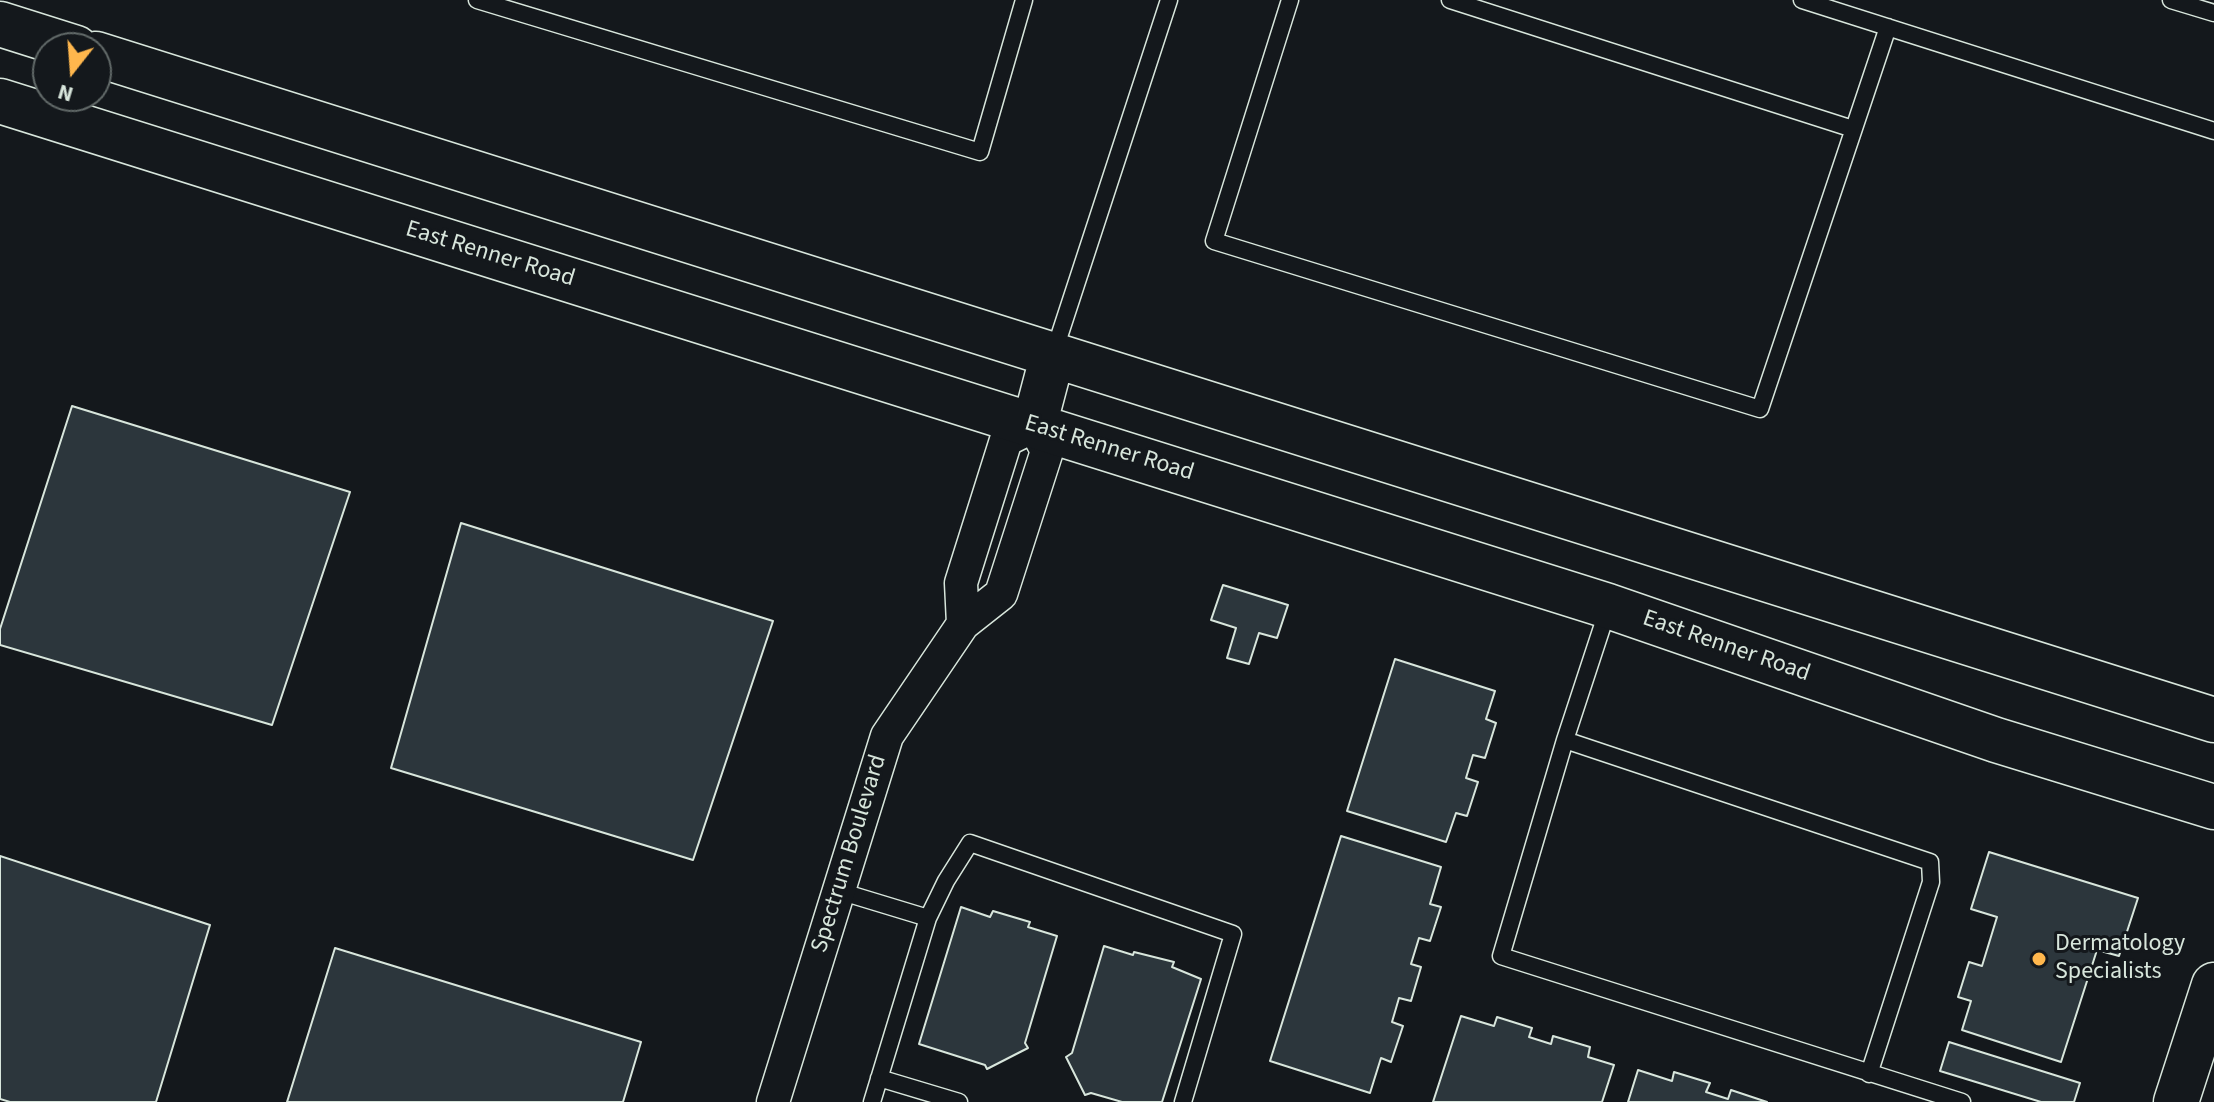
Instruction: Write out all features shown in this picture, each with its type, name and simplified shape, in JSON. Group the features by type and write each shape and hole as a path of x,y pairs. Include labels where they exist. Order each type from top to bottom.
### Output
{"main road":[{"path":"0,24 32,34"},
{"path":"112,59 2214,720"},
{"name":"East Renner Road","path":"0,101 1608,606 1996,740 2214,807"},
{"path":"1034,426 1053,354"},
{"path":"2176,1102 2214,985"}],"street":[{"name":"Spectrum Boulevard","path":"773,1102 887,736 963,624 961,583 1006,440 1034,426"}],"lane":[{"path":"477,0 980,152 1024,0"},
{"path":"1053,354 1169,0"},
{"path":"1290,0 1214,241 1760,409 1888,27"},
{"path":"1450,0 1853,129"},
{"path":"1802,0 2214,131"},
{"path":"1858,18 1863,0"},
{"path":"2171,0 2214,13"},
{"path":"1608,606 1501,956 1962,1102"},
{"path":"1565,740 1930,862 1931,882 1869,1074"},
{"path":"872,1102 928,918 970,843 1233,934 1183,1102"},
{"path":"839,891 928,918"},
{"path":"879,1078 959,1102"}],"building":[{"path":"72,406 350,492 272,725 0,645 0,629"},
{"path":"461,523 773,621 693,860 391,768"},
{"path":"1223,585 1288,605 1277,638 1259,633 1249,664 1227,658 1236,628 1211,620"},
{"path":"1395,659 1495,691 1486,719 1496,723 1485,758 1473,755 1466,778 1478,782 1467,816 1456,813 1446,842 1347,811"},
{"path":"1341,836 1441,867 1430,904 1441,907 1430,941 1419,938 1411,964 1421,967 1411,1001 1399,998 1392,1022 1403,1026 1391,1062 1381,1058 1370,1093 1270,1061"},
{"name":"Dermatology Specialists","path":"1989,852 2138,898 2119,956 2097,950 2061,1062 1962,1030 1971,1001 1958,997 1969,962 1982,966 1997,917 1971,909"},
{"path":"0,856 210,925 156,1102 10,1102 0,1099"},
{"path":"961,907 990,917 993,911 1030,922 1028,927 1057,936 1025,1043 1028,1048 987,1069 985,1065 919,1044"},
{"path":"1104,946 1174,962 1172,967 1201,979 1162,1102 1122,1102 1091,1093 1085,1095 1066,1057 1072,1053"},
{"path":"335,948 641,1042 623,1102 287,1102"},
{"path":"1461,1016 1494,1026 1497,1017 1532,1028 1529,1037 1551,1044 1553,1036 1590,1047 1588,1057 1614,1065 1602,1102 1433,1102"},
{"path":"1949,1042 2080,1083 2074,1102 2041,1102 1940,1071"},
{"path":"1638,1070 1672,1081 1674,1072 1710,1083 1706,1092 1728,1099 1731,1090 1767,1102 1628,1102"}],"place":[{"name":"Dermatology Specialists","path":"2039,959"}]}
